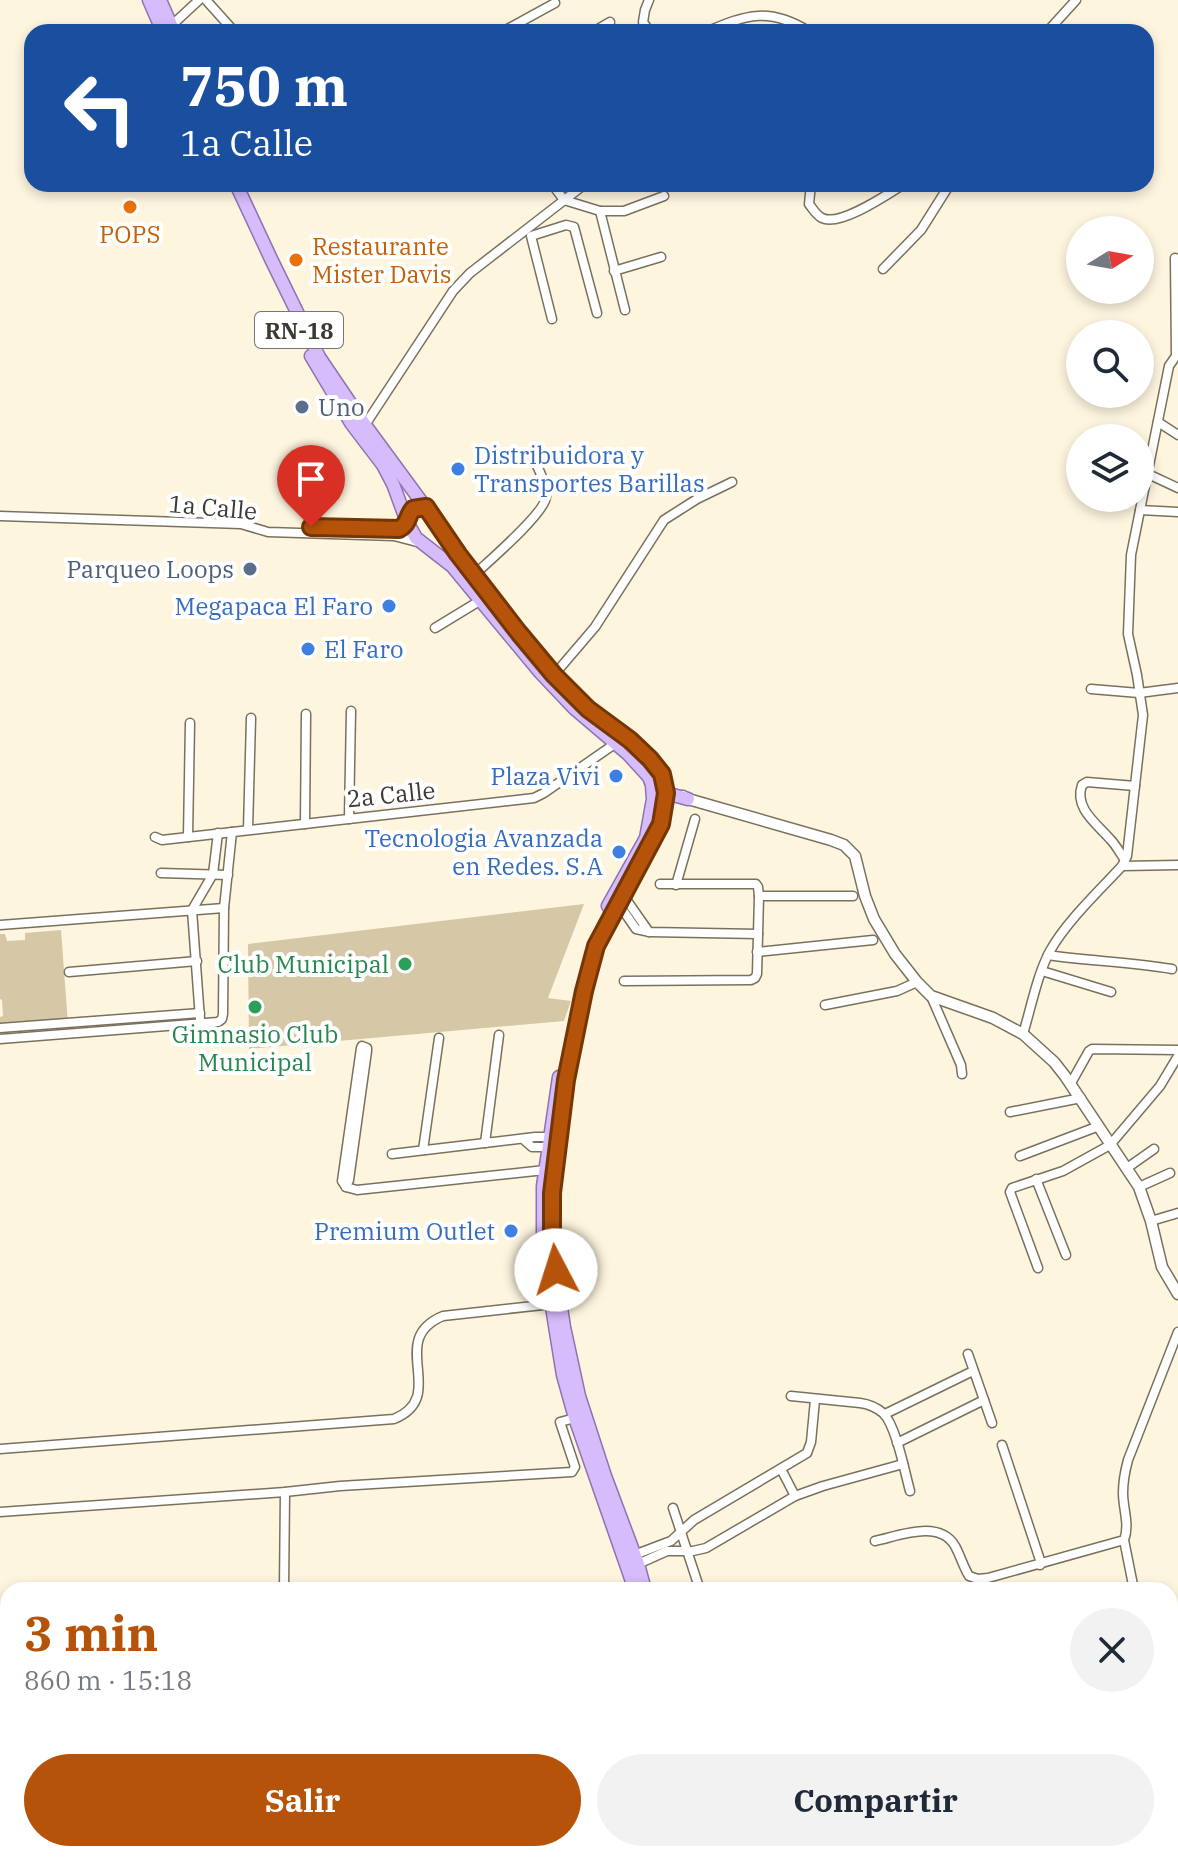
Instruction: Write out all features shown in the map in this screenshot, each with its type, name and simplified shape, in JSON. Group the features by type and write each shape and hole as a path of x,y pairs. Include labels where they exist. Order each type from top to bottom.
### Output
{"main road":[{"path":"149,0 165,24"},
{"path":"160,0 167,24"},
{"name":"RN-18","path":"233,192 322,376 351,423 383,465 412,532 452,566 539,671 575,709 613,737 642,750 662,774"},
{"name":"RN-18","path":"240,192 319,357 365,425 474,575 554,675 646,774 652,785 653,799 646,838 588,945 546,1143 542,1206 543,1245 563,1375 575,1418 633,1582"},
{"path":"322,376 328,378 358,424 365,425"},
{"path":"407,522 413,509 426,507"},
{"path":"422,543 436,541 442,529"},
{"path":"628,754 639,757 646,764 666,793 687,799"},
{"path":"643,1582 579,1396 552,1249 552,1193 566,1080 584,991 596,946 654,841 664,815 666,793 662,774"}],"street":[{"path":"175,24 199,0"},
{"path":"206,0 228,24"},
{"path":"644,24 643,16 649,0"},
{"path":"1054,24 1076,0"},
{"path":"517,24 555,3"},
{"path":"726,24 757,14 796,24"},
{"path":"558,192 564,200 600,211 624,211 664,196"},
{"path":"365,425 453,291 470,273 574,192"},
{"path":"810,192 809,204 826,220 847,216 890,192"},
{"path":"883,269 918,233 945,192"},
{"path":"600,211 625,310"},
{"path":"550,212 562,227"},
{"path":"552,319 531,239 533,234 562,227 574,227 597,313"},
{"path":"614,271 661,257"},
{"path":"1154,443 1169,366 1177,355 1175,258"},
{"path":"1158,422 1178,435"},
{"path":"474,575 544,505 543,481 532,455"},
{"path":"1154,477 1178,488"},
{"path":"554,675 595,627 664,520 732,482"},
{"path":"1154,511 1178,512"},
{"path":"1023,1034 1042,971 1058,937 1127,856 1143,715 1128,634 1131,555 1140,512"},
{"name":"1a Calle","path":"0,516 241,524 268,532 394,536 422,543"},
{"path":"311,527 395,529 407,522"},
{"path":"435,628 481,600"},
{"path":"1091,689 1139,693 1178,688"},
{"path":"349,814 351,711"},
{"path":"305,819 306,714"},
{"path":"248,826 251,718"},
{"path":"188,837 190,723"},
{"name":"2a Calle","path":"155,837 162,840 349,814 534,798 613,737"},
{"path":"662,774 673,789 687,799 844,845 857,860 874,919 895,954 931,996 962,1074"},
{"path":"1123,863 1112,840 1096,826 1084,809 1080,791 1087,782 1135,786"},
{"path":"664,815 673,804 687,799"},
{"path":"676,885 695,819"},
{"path":"0,1039 218,1022 223,1016 224,908 232,832"},
{"path":"200,1023 192,910 213,874 218,833"},
{"path":"1123,863 1178,865"},
{"path":"161,873 228,875"},
{"path":"624,981 751,980 757,974 759,896 756,884 660,884"},
{"path":"759,896 853,896"},
{"path":"620,899 636,929 650,932 758,934"},
{"path":"0,925 224,908"},
{"path":"757,952 873,940"},
{"path":"1048,955 1172,969"},
{"path":"69,972 197,961"},
{"path":"1042,971 1111,992"},
{"path":"825,1005 897,991 917,982"},
{"path":"931,996 993,1018 1023,1034 1054,1062 1139,1187 1162,1267 1178,1294"},
{"path":"0,1028 200,1013"},
{"path":"68,1023 69,1034"},
{"path":"485,1143 499,1035"},
{"path":"423,1150 439,1038"},
{"path":"1038,1268 1010,1192 1012,1188 1063,1171 1110,1145 1160,1086 1178,1053 1092,1049 1071,1083"},
{"path":"358,1094 346,1187 357,1190 545,1170"},
{"path":"1010,1112 1081,1098"},
{"path":"1020,1156 1099,1126"},
{"path":"392,1154 535,1137 546,1143"},
{"path":"523,1139 532,1147 546,1143"},
{"path":"1127,1168 1154,1149"},
{"path":"1139,1187 1170,1173"},
{"path":"1036,1179 1066,1255"},
{"path":"1151,1221 1178,1213"},
{"path":"0,1449 394,1419 413,1407 418,1396 417,1344 423,1329 431,1321 443,1316 552,1304"},
{"path":"1132,1582 1124,1540 1127,1527 1123,1481 1128,1460 1178,1332"},
{"path":"968,1354 992,1423"},
{"path":"885,1414 973,1371"},
{"path":"791,1396 867,1404 885,1414 897,1443 910,1491"},
{"path":"636,1559 671,1541 694,1520 802,1457 810,1448 815,1400"},
{"path":"897,1443 984,1400"},
{"path":"0,1512 572,1472 575,1467 560,1422 575,1418"},
{"path":"1002,1445 1040,1565"},
{"path":"636,1559 667,1551 699,1551 795,1496 903,1464"},
{"path":"781,1469 795,1496"},
{"path":"284,1582 285,1492"},
{"path":"673,1508 697,1582"},
{"path":"875,1541 927,1531 939,1532 955,1546 969,1576 978,1579 1040,1565 1124,1540"},
{"path":"145,1862 151,1862"}],"shaded area":[{"name":"Club Municipal","path":"584,904 548,998 571,1001 564,1021 249,1049 248,944"},
{"path":"61,930 68,1024 0,1029 0,1017 3,1016 0,934 5,934 7,941 25,940 25,933"}],"place":[{"name":"POPS","path":"130,207"},
{"name":"Restaurante Mister Davis","path":"296,260"},
{"name":"Uno","path":"302,407"},
{"name":"Distribuidora y Transportes Barillas","path":"458,469"},
{"name":"Parqueo Loops","path":"250,569"},
{"name":"Megapaca El Faro","path":"389,606"},
{"name":"El Faro","path":"308,649"},
{"name":"Plaza Vivi","path":"616,776"},
{"name":"Tecnologia Avanzada en Redes. S.A","path":"619,852"},
{"name":"Club Municipal","path":"405,964"},
{"name":"Gimnasio Club Municipal","path":"255,1007"},
{"name":"Premium Outlet","path":"511,1231"}],"route":[{"path":"311,527 399,529 407,522 413,509 426,507 474,575 554,675 588,709 642,750 662,774 666,793 661,824 596,946 584,991 566,1080 552,1193 552,1249 556,1270"}]}
